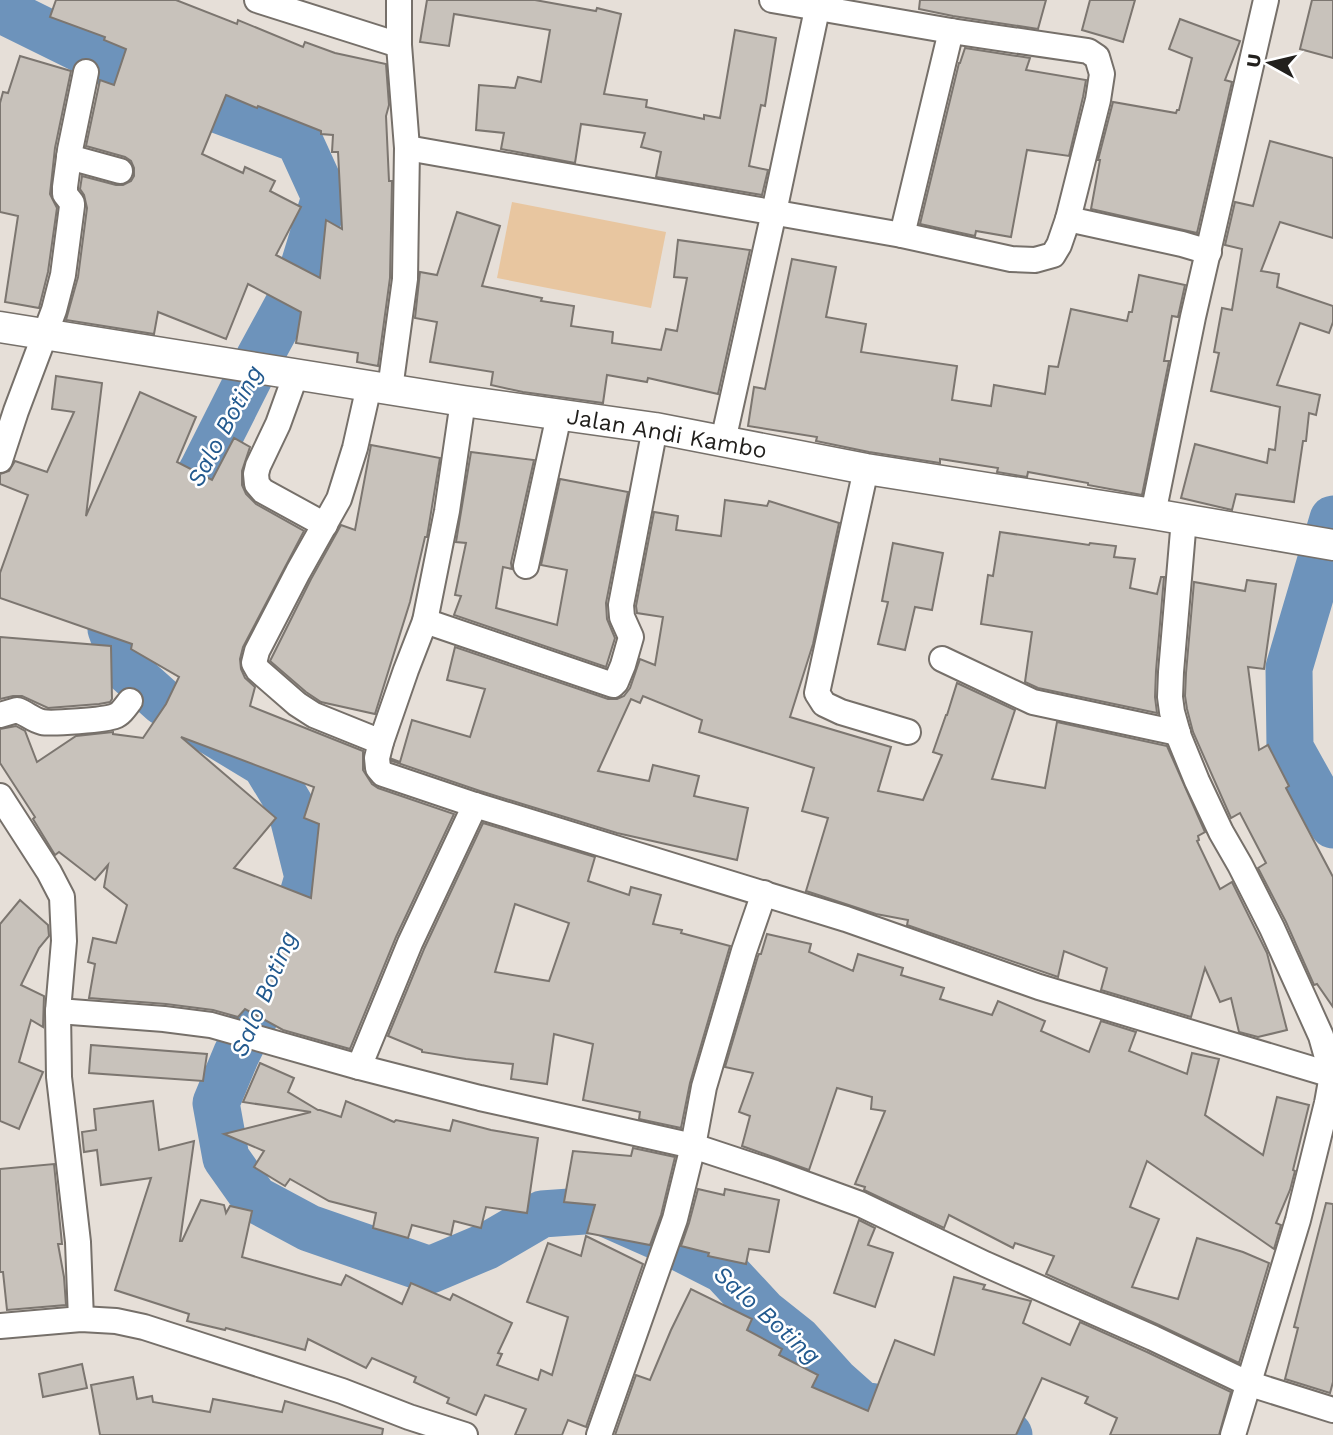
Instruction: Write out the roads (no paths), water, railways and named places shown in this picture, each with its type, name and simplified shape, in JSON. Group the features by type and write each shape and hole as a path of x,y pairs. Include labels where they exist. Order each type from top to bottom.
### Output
{"street":[{"path":"257,0 400,45"},
{"path":"381,741 314,715 297,704 258,670 254,663 257,651 339,499 358,435 379,388 405,279 407,148 400,45 400,0"},
{"path":"407,148 902,235 1011,259 1035,260 1053,255 1068,219 1098,100 1102,74 1097,57 1088,51 951,31 818,4 772,0"},
{"path":"1153,514 1193,317 1266,0"},
{"path":"723,441 818,4"},
{"path":"902,235 951,31"},
{"path":"0,460 46,335 63,275 72,206 65,194 69,158 86,72"},
{"path":"69,158 120,171"},
{"path":"1068,219 1209,252"},
{"name":"Jalan Andi Kambo","path":"0,327 463,401 655,428 866,469 1333,545"},
{"path":"296,374 278,424 258,466 256,479 263,491 325,524"},
{"path":"463,401 447,511 425,621 377,758 378,768 383,774 846,919 1039,987 1332,1075"},
{"path":"526,566 559,415"},
{"path":"425,621 613,685 620,674 631,637 622,617 621,605 655,428"},
{"path":"866,469 817,693 824,704 841,712 908,732"},
{"path":"1185,519 1170,697 1172,712 1197,781 1272,928 1307,1004 1321,1036 1332,1075 1298,1220 1233,1435"},
{"path":"942,659 1033,702 1178,733"},
{"path":"0,715 17,710 36,720 49,723 104,718 116,716 130,701"},
{"path":"0,796 62,897 64,940 58,1011 59,1077 78,1242 81,1319"},
{"path":"359,1066 410,943 475,805"},
{"path":"599,1435 675,1219 704,1087 764,893"},
{"path":"58,1011 211,1025 480,1098 693,1146 860,1204 1247,1383 1333,1410"},
{"path":"0,1326 81,1319 116,1321 156,1331 342,1391 407,1426 465,1435"}],"waterway":[{"name":"Salo Boting","path":"0,9 162,89 299,140 325,197 297,288 202,471 111,629 125,668 163,702 265,764 290,805 308,877 285,956 236,1055 216,1103 226,1158 255,1199 309,1228 430,1270 487,1246 542,1214 598,1210 724,1270 764,1313 798,1340 835,1381 862,1405 991,1424 1009,1435"},
{"name":"Salo Boting","path":"1333,519 1289,668 1290,748 1333,825"}]}
